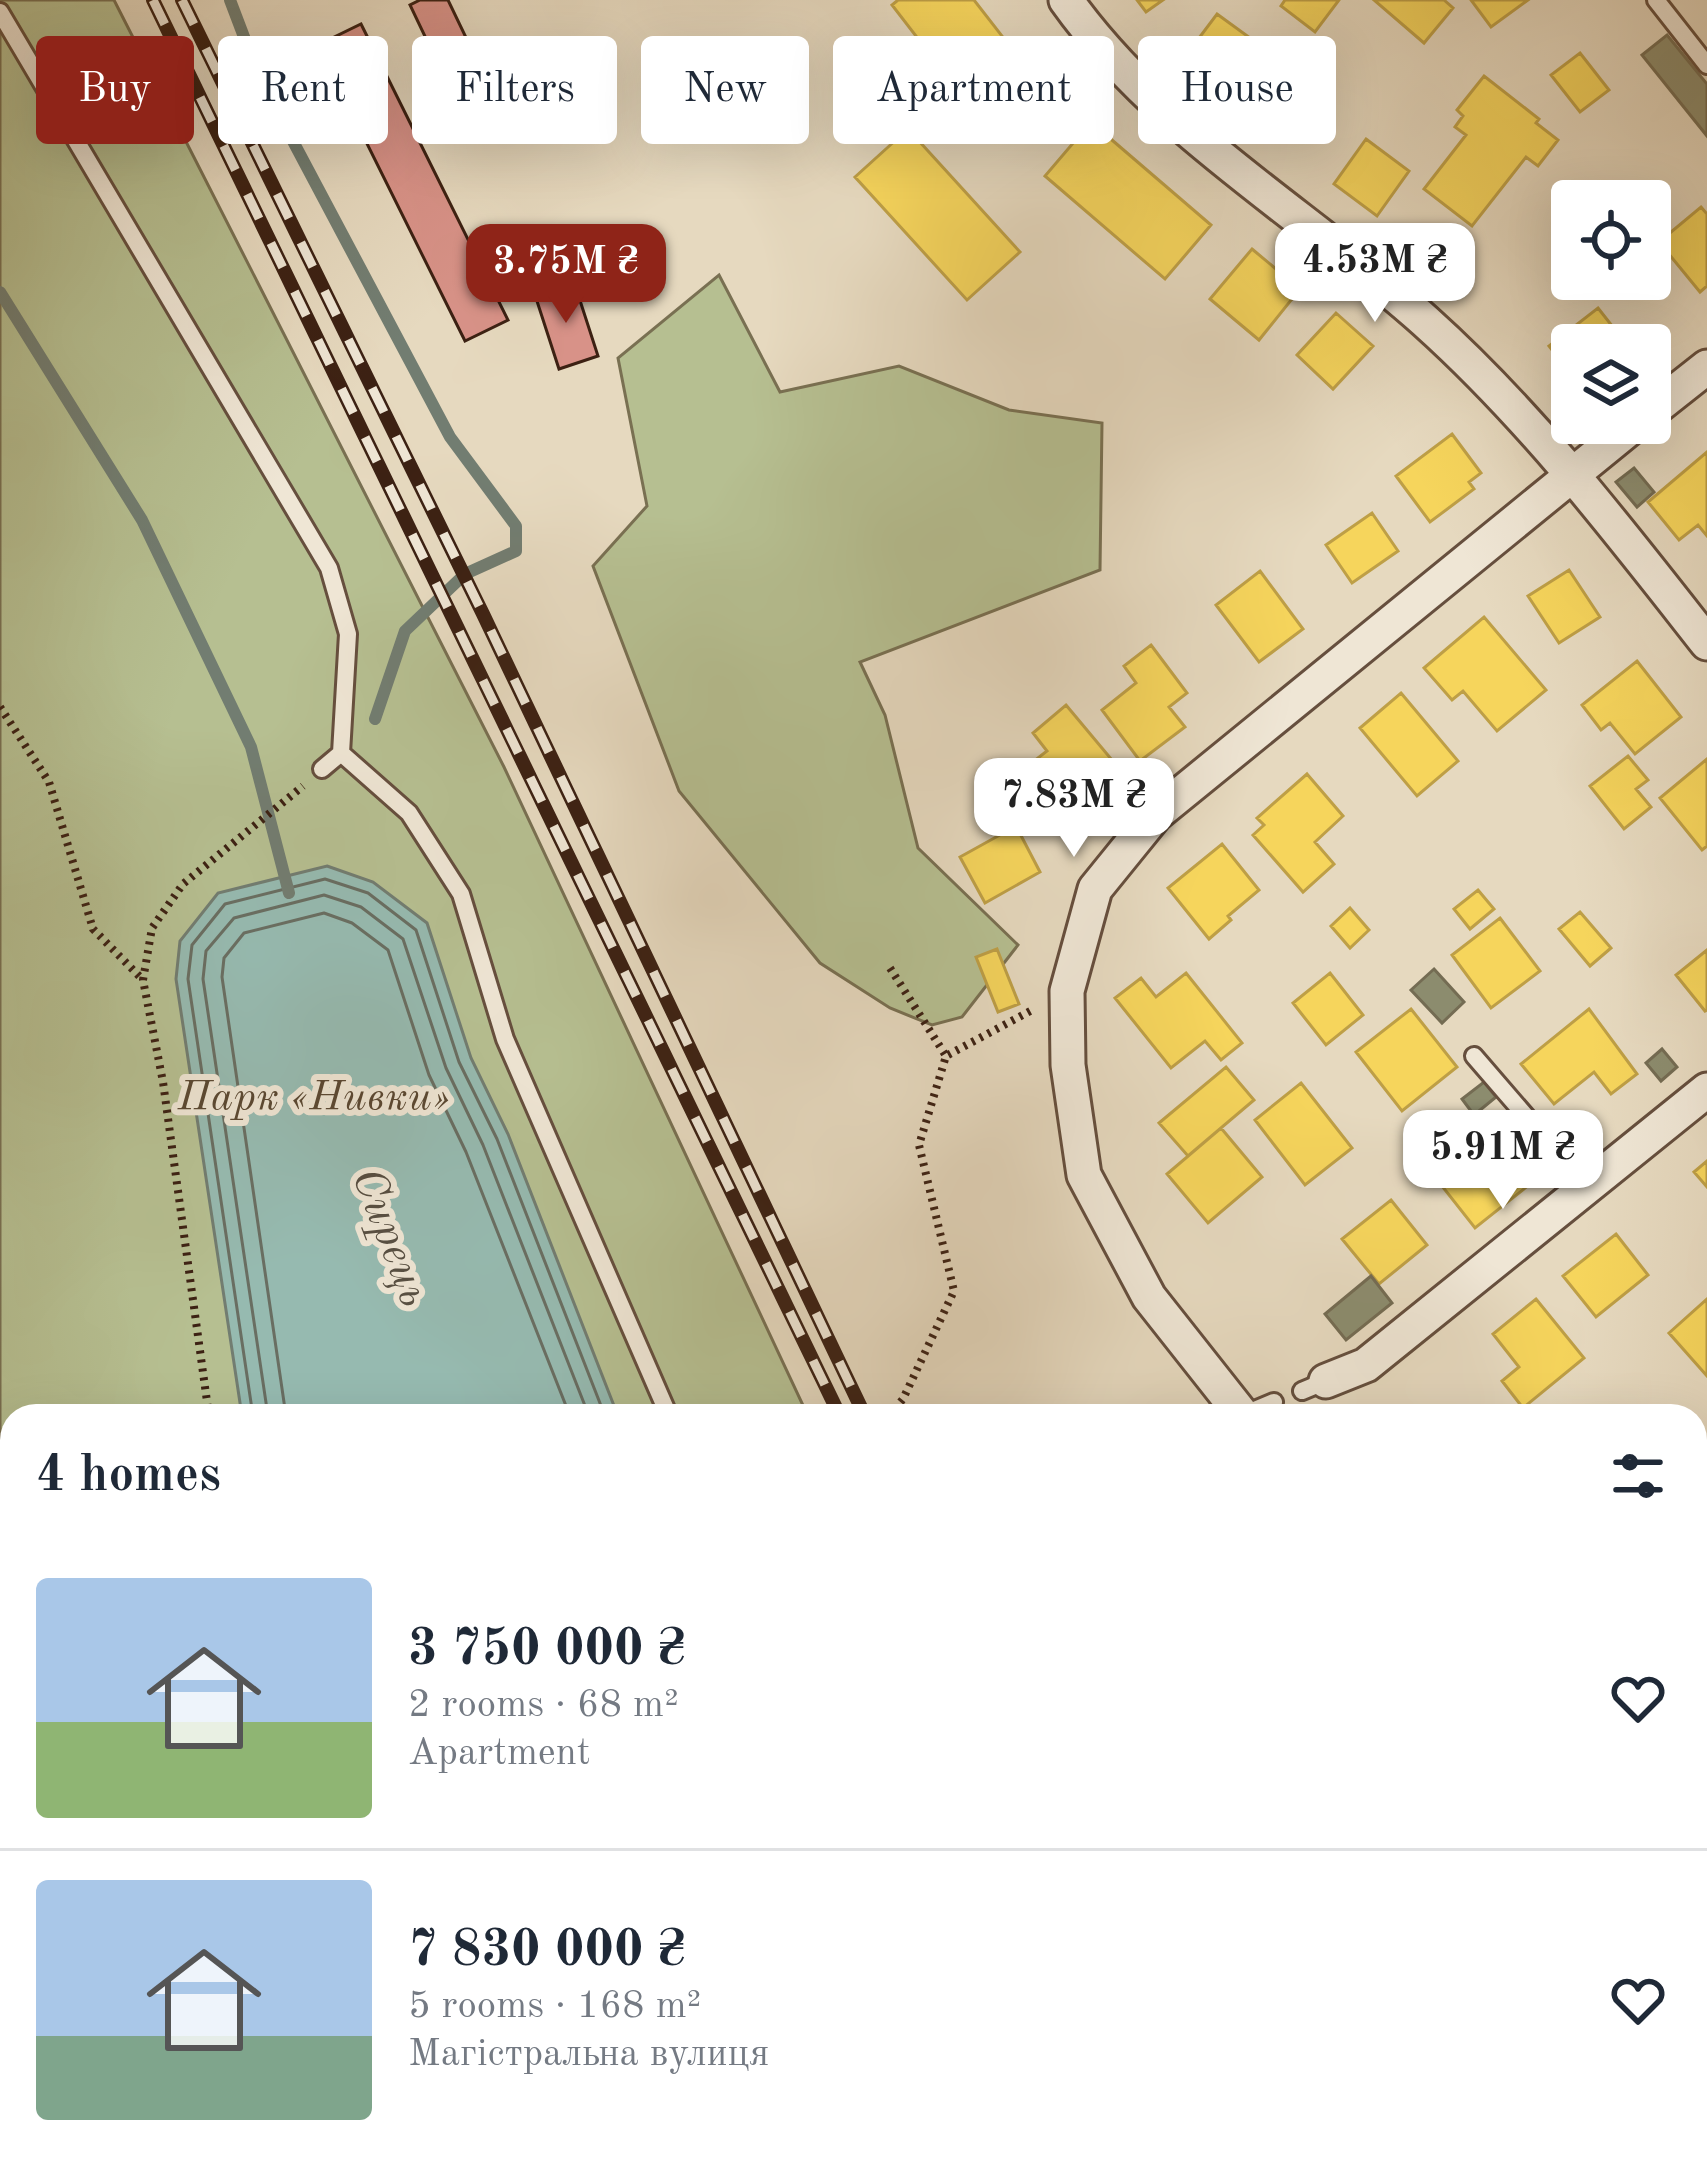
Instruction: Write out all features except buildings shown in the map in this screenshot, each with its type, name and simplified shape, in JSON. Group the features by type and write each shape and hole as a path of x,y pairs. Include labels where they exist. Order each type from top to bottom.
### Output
{"street":[{"path":"1066,0 1093,37 1174,115 1426,322 1574,472 1707,643"},
{"path":"1671,395 1707,367"},
{"path":"1234,1404 1149,1297 1084,1175 1068,1065 1067,992 1095,889 1155,815 1609,444"},
{"path":"1314,1386 1366,1365 1707,1090"}],"lane":[{"path":"1656,0 1707,65"},
{"path":"0,12 329,568 348,634 341,753 322,769"},
{"path":"341,753 409,813 461,894 505,1039 664,1404"},
{"path":"1474,1056 1588,1188"},
{"path":"1270,1404 1274,1402"}],"path":[{"path":"0,707 49,782 93,929 143,980"},
{"path":"207,1404 164,1082 143,980 152,928 183,884 322,769"},
{"path":"890,968 946,1056"},
{"path":"899,1404 954,1291 919,1145 946,1056 1067,992"}],"green space":[{"name":"Парк «Нивки»","path":"0,0 114,0 132,36 36,36 36,144 187,144 504,767 802,1404 0,1404"},
{"path":"719,275 780,392 899,366 1009,410 1102,423 1100,570 860,662 885,715 918,848 1018,945 962,1017 932,1025 890,1008 820,963 679,791 593,566 647,506 618,358"}],"water":[{"path":"327,866 373,882 427,923 471,1058 508,1134 613,1404 240,1404 176,979 180,941 218,893"}],"waterway":[{"name":"Сирець","path":"230,0 260,79 450,437 516,526 516,551 465,574 405,631 375,719"},
{"path":"0,292 142,520 251,747 289,893"}],"railway":[{"path":"153,0 834,1404"},
{"path":"182,0 483,614 859,1404"}]}
